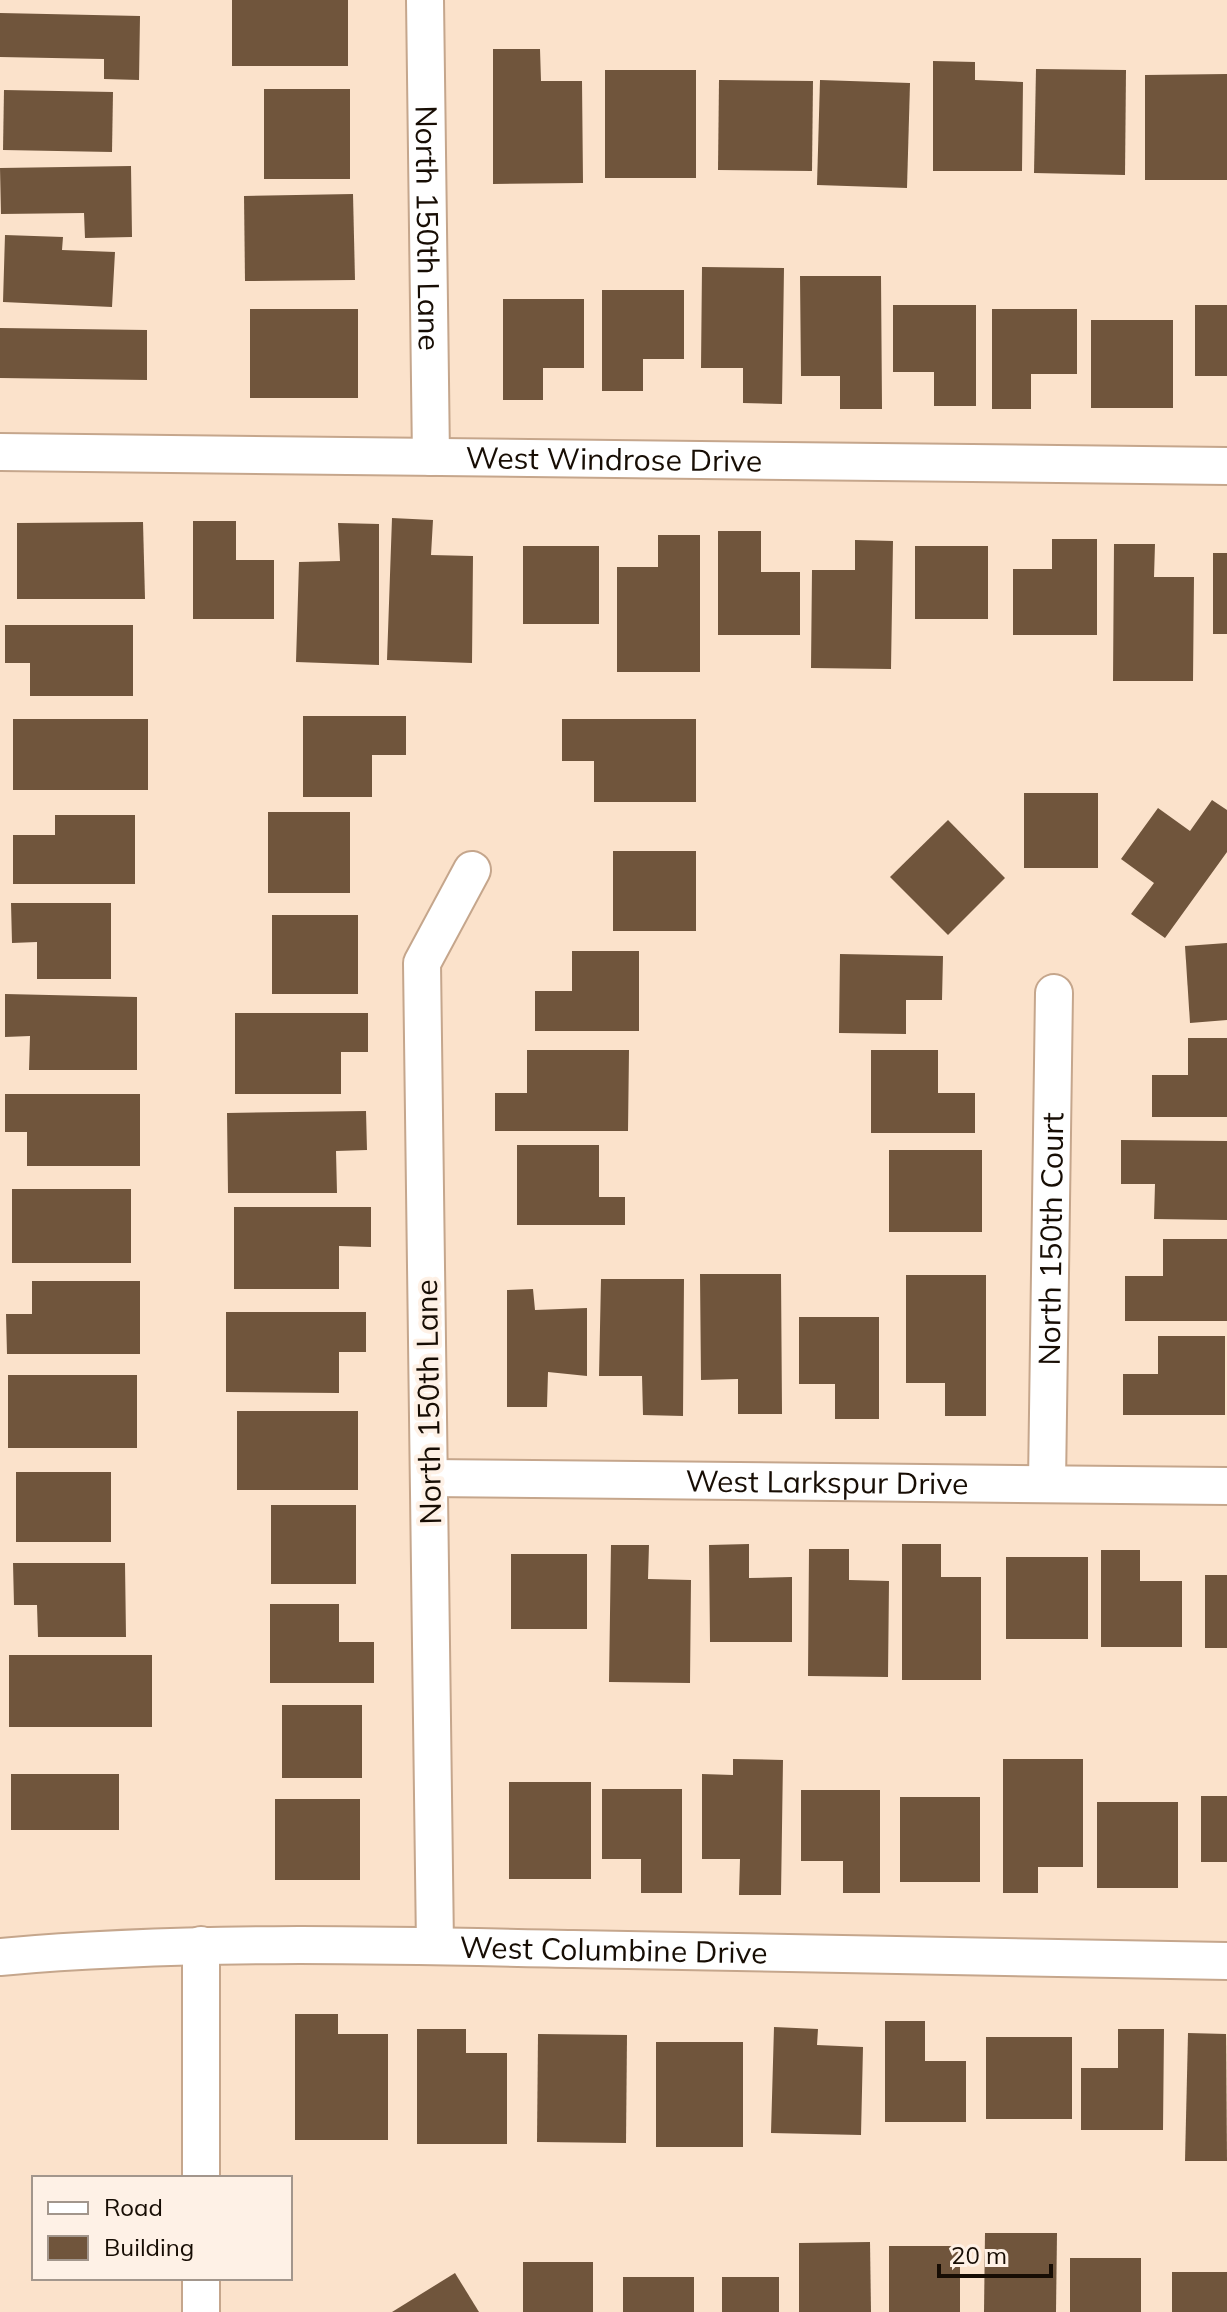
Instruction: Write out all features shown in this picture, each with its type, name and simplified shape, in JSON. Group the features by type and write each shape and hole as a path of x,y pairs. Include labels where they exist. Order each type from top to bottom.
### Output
{"street":[{"name":"North 150th Lane","path":"425,0 431,457"},
{"name":"West Windrose Drive","path":"0,452 1227,466"},
{"name":"North 150th Lane","path":"435,1946 422,963 472,870"},
{"name":"North 150th Court","path":"1047,1483 1054,993"},
{"name":"West Larkspur Drive","path":"429,1478 1227,1486"},
{"name":"West Columbine Drive","path":"0,1957 201,1945 435,1946 1227,1961"},
{"path":"201,1945 201,2176"},
{"path":"201,2280 201,2312"}],"building":[{"path":"232,0 348,0 348,66 232,66"},
{"path":"0,13 140,16 139,80 104,79 104,59 0,57"},
{"path":"493,49 540,49 541,81 582,81 583,183 493,184"},
{"path":"933,61 975,62 975,80 1023,82 1022,171 933,171"},
{"path":"1036,69 1126,70 1125,175 1034,173"},
{"path":"605,70 696,70 696,178 605,178"},
{"path":"1227,74 1227,180 1145,180 1145,75"},
{"path":"719,80 813,81 812,171 718,170"},
{"path":"820,80 910,83 907,188 817,185"},
{"path":"264,89 350,89 350,179 264,179"},
{"path":"4,90 113,92 112,152 3,150"},
{"path":"131,166 132,237 85,238 84,213 1,214 0,168"},
{"path":"353,194 355,280 245,281 244,196"},
{"path":"5,235 63,237 62,250 115,252 112,307 3,302"},
{"path":"702,267 784,268 782,404 743,403 743,368 701,368"},
{"path":"800,276 881,276 882,409 840,409 840,376 801,376"},
{"path":"602,290 684,290 684,359 643,359 643,391 602,391"},
{"path":"503,299 584,299 584,368 543,368 543,400 503,400"},
{"path":"893,305 976,305 976,406 934,406 934,372 893,372"},
{"path":"1195,305 1227,305 1227,376 1195,376"},
{"path":"250,309 358,309 358,398 250,398"},
{"path":"992,309 1077,309 1077,374 1031,374 1031,409 992,409"},
{"path":"1091,320 1173,320 1173,408 1091,408"},
{"path":"0,328 147,330 147,380 0,378"},
{"path":"392,518 433,520 431,555 473,556 472,663 387,660"},
{"path":"193,521 236,521 236,560 274,560 274,619 193,619"},
{"path":"143,522 145,599 17,599 17,523"},
{"path":"338,523 379,524 379,665 296,662 299,562 340,561"},
{"path":"718,531 761,531 761,572 800,572 800,635 718,635"},
{"path":"658,535 700,535 700,672 617,672 617,567 658,567"},
{"path":"1052,539 1097,539 1097,635 1013,635 1013,569 1052,569"},
{"path":"855,540 893,541 891,669 811,668 812,570 855,570"},
{"path":"1114,544 1155,544 1154,577 1194,577 1193,681 1113,681"},
{"path":"523,546 599,546 599,624 523,624"},
{"path":"915,546 988,546 988,619 915,619"},
{"path":"1213,553 1227,553 1227,634 1213,634"},
{"path":"5,625 133,625 133,696 30,696 30,663 5,663"},
{"path":"303,716 406,716 406,755 372,755 372,797 303,797"},
{"path":"13,719 148,719 148,790 13,790"},
{"path":"562,719 696,719 696,802 594,802 594,761 562,761"},
{"path":"1024,793 1098,793 1098,868 1024,868"},
{"path":"1212,800 1227,810 1227,852 1165,938 1131,914 1154,883 1121,859 1158,808 1190,831"},
{"path":"268,812 350,812 350,893 268,893"},
{"path":"55,815 135,815 135,884 13,884 13,835 55,835"},
{"path":"948,820 1005,878 948,935 890,877"},
{"path":"613,851 696,851 696,931 613,931"},
{"path":"11,903 111,903 111,979 37,979 37,942 12,943"},
{"path":"272,915 358,915 358,994 272,994"},
{"path":"1227,943 1227,1020 1190,1023 1185,946"},
{"path":"572,951 639,951 639,1031 535,1031 535,991 572,991"},
{"path":"840,954 943,956 942,1000 906,1000 906,1034 839,1033"},
{"path":"5,994 137,997 137,1070 29,1070 30,1036 5,1037"},
{"path":"235,1013 368,1013 368,1052 341,1052 341,1094 235,1094"},
{"path":"1188,1038 1227,1038 1227,1117 1152,1117 1152,1075 1188,1075"},
{"path":"527,1050 629,1050 628,1131 495,1131 495,1093 527,1093"},
{"path":"871,1050 938,1050 938,1093 975,1093 975,1133 871,1133"},
{"path":"5,1094 140,1094 140,1166 27,1166 27,1132 5,1132"},
{"path":"366,1111 367,1150 336,1151 337,1193 228,1193 227,1113"},
{"path":"1121,1140 1227,1141 1227,1220 1154,1219 1155,1184 1121,1184"},
{"path":"517,1145 599,1145 599,1197 625,1197 625,1225 517,1225"},
{"path":"889,1150 982,1150 982,1232 889,1232"},
{"path":"12,1189 131,1189 131,1263 12,1263"},
{"path":"234,1207 371,1207 371,1247 339,1246 339,1289 234,1289"},
{"path":"1163,1239 1227,1239 1227,1321 1125,1321 1125,1276 1163,1276"},
{"path":"700,1274 781,1274 782,1414 738,1414 738,1379 701,1380"},
{"path":"906,1275 986,1275 986,1416 945,1416 945,1383 906,1383"},
{"path":"601,1279 684,1279 683,1416 643,1415 642,1376 599,1376"},
{"path":"32,1281 140,1281 140,1354 7,1354 6,1314 32,1314"},
{"path":"533,1289 535,1310 587,1308 587,1376 548,1372 547,1407 507,1407 507,1290"},
{"path":"226,1312 366,1312 366,1352 339,1352 339,1393 226,1392"},
{"path":"799,1317 879,1317 879,1419 835,1419 835,1384 799,1384"},
{"path":"1158,1336 1225,1336 1225,1415 1123,1415 1123,1374 1158,1374"},
{"path":"8,1375 137,1375 137,1448 8,1448"},
{"path":"237,1411 358,1411 358,1490 237,1490"},
{"path":"16,1472 111,1472 111,1542 16,1542"},
{"path":"271,1505 356,1505 356,1584 271,1584"},
{"path":"749,1544 749,1578 792,1577 792,1642 710,1642 709,1545"},
{"path":"902,1544 941,1544 941,1577 981,1577 981,1680 902,1680"},
{"path":"611,1545 649,1545 648,1579 691,1580 690,1683 609,1682"},
{"path":"809,1549 849,1549 849,1580 889,1581 888,1677 808,1676"},
{"path":"1101,1550 1140,1550 1140,1581 1182,1581 1182,1647 1101,1647"},
{"path":"511,1554 587,1554 587,1629 511,1629"},
{"path":"1006,1557 1088,1557 1088,1639 1006,1639"},
{"path":"13,1563 125,1563 126,1637 38,1637 37,1605 14,1605"},
{"path":"1205,1575 1227,1575 1227,1648 1205,1648"},
{"path":"270,1604 339,1604 339,1642 374,1642 374,1683 270,1683"},
{"path":"9,1655 152,1655 152,1727 9,1727"},
{"path":"282,1705 362,1705 362,1778 282,1778"},
{"path":"733,1759 783,1760 781,1895 739,1895 740,1859 702,1859 702,1774 733,1775"},
{"path":"1003,1759 1083,1759 1083,1867 1038,1867 1038,1893 1003,1893"},
{"path":"11,1774 119,1774 119,1830 11,1830"},
{"path":"509,1782 591,1782 591,1879 509,1879"},
{"path":"602,1789 682,1789 682,1893 641,1893 641,1859 602,1859"},
{"path":"801,1790 880,1790 880,1893 843,1893 843,1861 801,1861"},
{"path":"1201,1796 1227,1796 1227,1862 1201,1862"},
{"path":"900,1797 980,1797 980,1882 900,1882"},
{"path":"275,1799 360,1799 360,1880 275,1880"},
{"path":"1097,1802 1178,1802 1178,1888 1097,1888"},
{"path":"295,2014 338,2014 338,2034 388,2034 388,2140 295,2140"},
{"path":"885,2021 925,2021 925,2061 966,2061 966,2122 885,2122"},
{"path":"774,2027 818,2029 817,2045 863,2047 861,2135 771,2133"},
{"path":"417,2029 466,2029 466,2053 507,2053 507,2144 417,2144"},
{"path":"1118,2029 1164,2029 1163,2130 1081,2130 1081,2068 1118,2068"},
{"path":"1188,2033 1226,2034 1227,2161 1185,2161"},
{"path":"538,2034 627,2035 626,2143 537,2142"},
{"path":"986,2037 1072,2037 1072,2119 986,2119"},
{"path":"656,2042 743,2042 743,2147 656,2147"},
{"path":"985,2233 1057,2233 1056,2312 984,2312"},
{"path":"870,2242 871,2312 799,2312 799,2243"},
{"path":"889,2246 960,2246 960,2312 889,2312"},
{"path":"1070,2258 1141,2258 1141,2312 1070,2312"},
{"path":"523,2262 593,2262 593,2312 523,2312"},
{"path":"1172,2272 1227,2272 1227,2312 1172,2312"},
{"path":"455,2273 479,2312 392,2312"},
{"path":"623,2277 694,2277 694,2312 623,2312"},
{"path":"722,2277 779,2277 779,2312 722,2312"}]}
